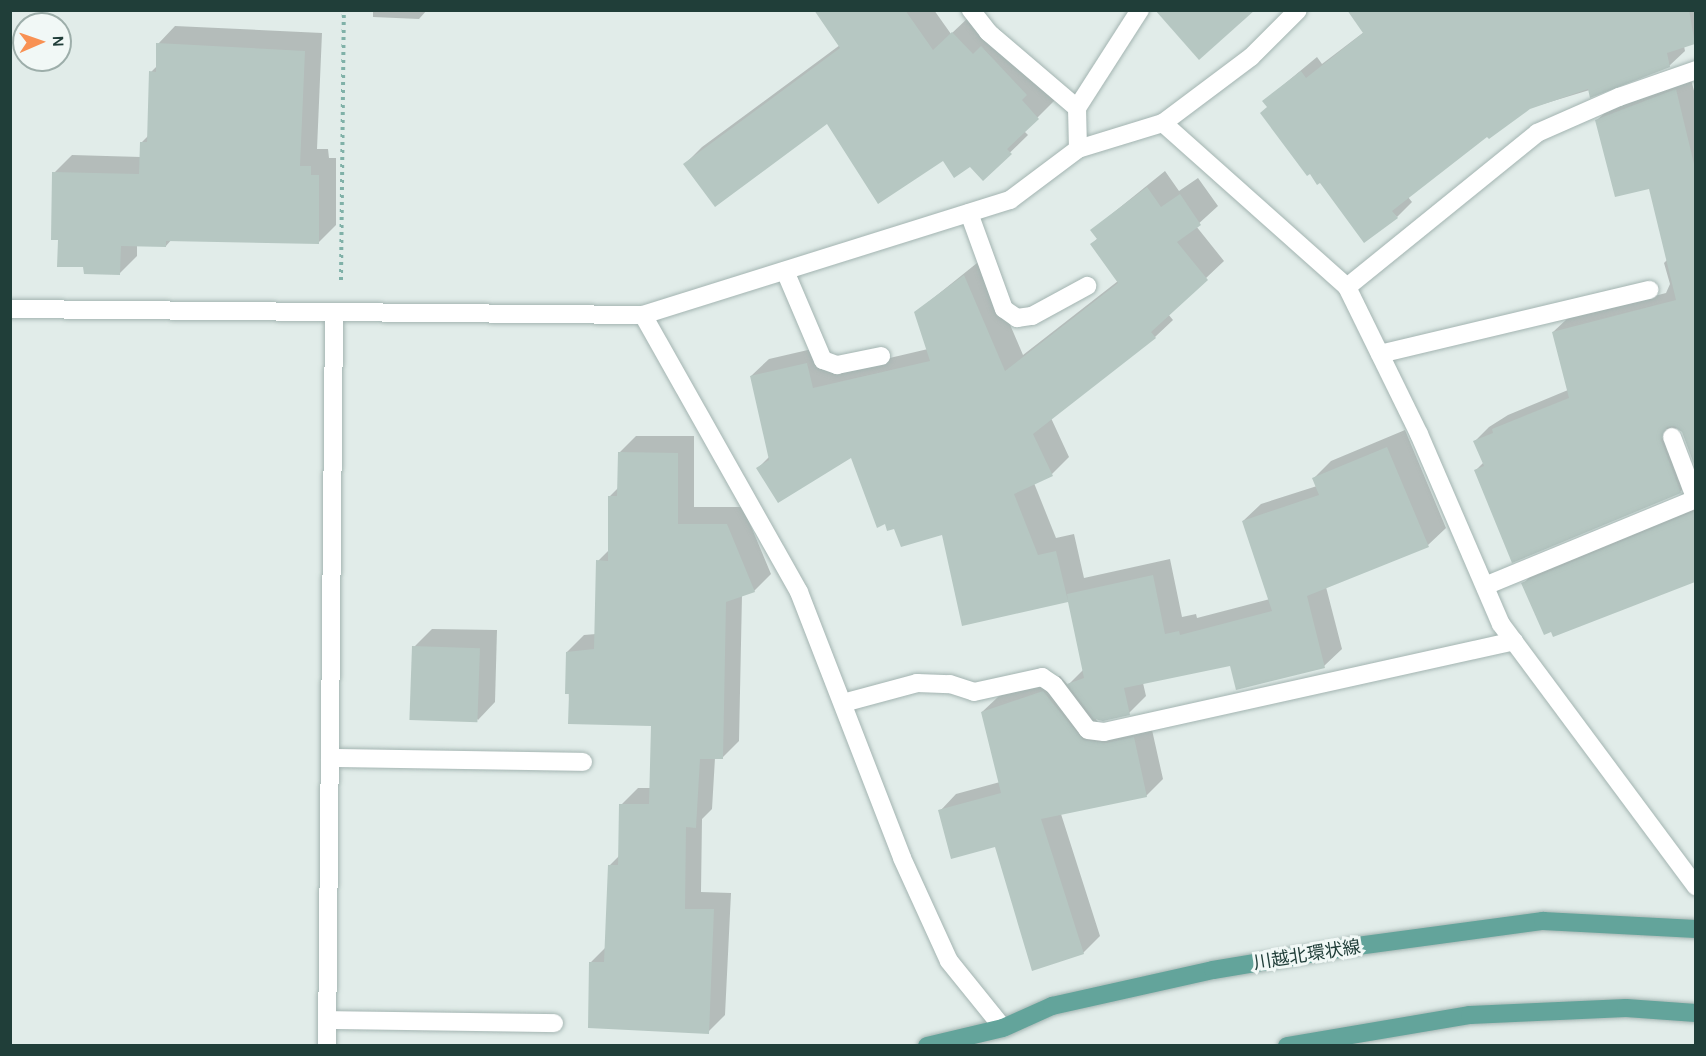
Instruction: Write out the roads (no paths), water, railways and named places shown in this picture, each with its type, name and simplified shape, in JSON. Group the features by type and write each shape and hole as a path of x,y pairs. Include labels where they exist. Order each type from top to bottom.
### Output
{"main road":[{"name":"川越北環状線","path":"927,1046 1003,1028 1052,1006 1213,970 1350,947 1543,921 1695,929"},
{"path":"1287,1046 1470,1015 1626,1008 1695,1013"}],"street":[{"path":"971,10 988,32 1077,108"},
{"path":"1078,149 1077,108 1140,10"},
{"path":"10,309 334,315 643,315 1010,200 1078,149 1163,123 1251,57 1298,10"},
{"path":"1347,287 1538,133 1619,97 1695,70"},
{"path":"1163,123 1347,287 1419,434 1501,624 1695,887"},
{"path":"969,213 1004,309 1017,318 1032,316 1086,286"},
{"path":"785,271 823,360 837,365 881,356"},
{"path":"1380,354 1649,290"},
{"path":"327,1046 334,315"},
{"path":"643,315 799,592 902,858 949,961 1003,1028"},
{"path":"1485,586 1695,499 1672,437"},
{"path":"843,703 917,683 950,684 974,692 1042,677 1054,686 1088,730 1104,732 1514,641"},
{"path":"330,758 583,762"},
{"path":"328,1020 554,1023"}]}
